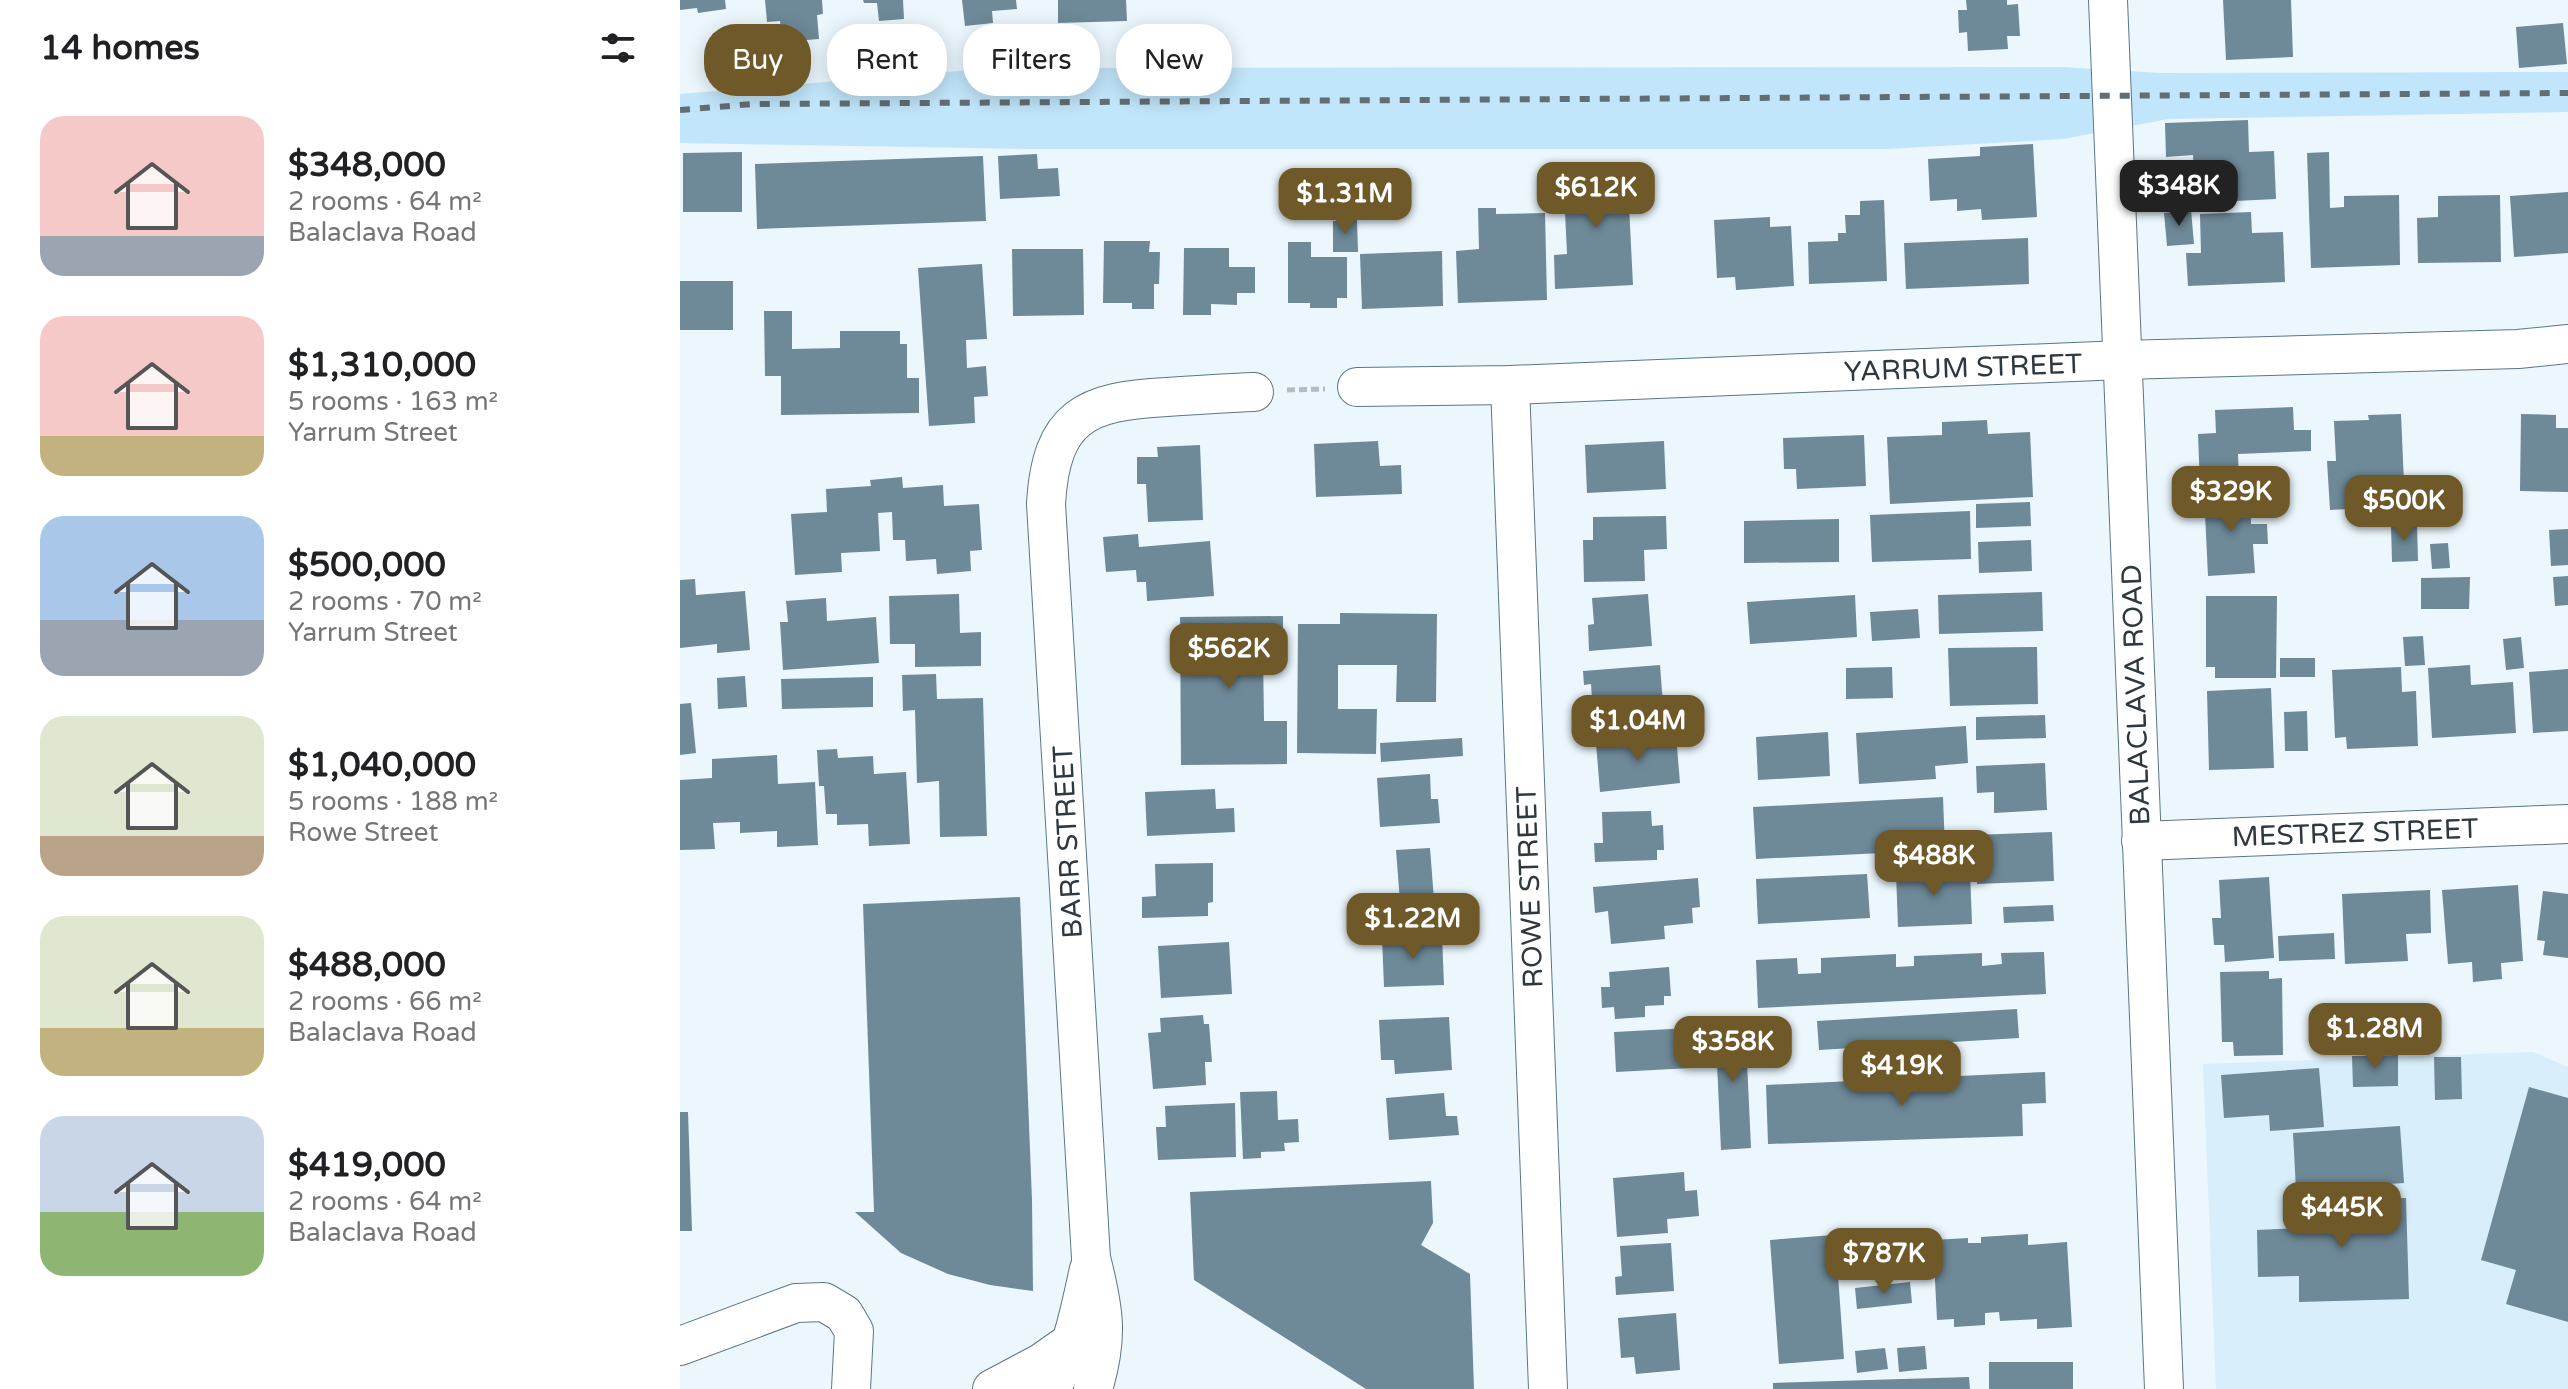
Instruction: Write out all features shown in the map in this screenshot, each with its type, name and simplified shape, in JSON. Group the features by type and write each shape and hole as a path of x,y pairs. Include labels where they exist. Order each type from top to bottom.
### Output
{"street":[{"name":"BALACLAVA ROAD","path":"2108,0 2164,1389"},
{"name":"YARRUM STREET","path":"1357,387 1510,385 2122,360 2502,349 2568,344"},
{"name":"ROWE STREET","path":"1510,385 1548,1389"},
{"name":"BARR STREET","path":"1051,1389 1061,1371 1092,1372 1091,1258 1046,504 1048,475 1055,451 1067,429 1086,411 1109,402 1254,392"},
{"name":"MESTREZ STREET","path":"2141,841 2568,824"},
{"path":"680,1346 796,1303 824,1302 844,1314 854,1331 851,1389"},
{"path":"992,1389 1041,1363 1092,1372"}],"path":[{"path":"1254,392 1357,387"}],"shaded area":[{"path":"2061,67 2161,73 2568,72 2568,112 2168,119 2063,139 1887,149 1029,149 680,143 680,94 811,96 811,83 827,82 827,96 947,96 947,72 963,70 963,96 1100,96 1100,68 1116,68 1116,96 1232,96 1232,68"},
{"path":"2533,1052 2568,1067 2568,1389 2216,1389 2203,1064"}],"building":[{"path":"680,0 725,0 726,9 698,13 697,8 680,10"},
{"path":"765,0 822,0 823,14 817,15 819,39 811,40 811,24 767,22"},
{"path":"863,0 903,0 904,19 879,21 877,3 864,3"},
{"path":"962,0 1016,0 1017,9 992,11 993,23 965,24"},
{"path":"1058,0 1126,0 1127,21 1058,23"},
{"path":"1966,0 2007,0 2007,5 2018,4 2020,36 2007,36 2008,49 1968,51 1967,32 1959,33 1958,10 1967,10"},
{"path":"2223,0 2291,0 2293,57 2226,60"},
{"path":"2563,23 2567,64 2519,68 2516,27"},
{"path":"2248,120 2249,152 2274,151 2276,199 2195,203 2193,155 2166,157 2165,123"},
{"path":"2033,144 2037,217 1982,220 1981,209 1957,211 1957,199 1930,201 1928,159 1980,156 1980,147"},
{"path":"742,152 742,212 683,212 683,153"},
{"path":"2329,152 2330,208 2344,207 2344,196 2399,195 2400,265 2311,268 2307,153"},
{"path":"1037,154 1038,169 1058,168 1060,196 1000,199 998,156"},
{"path":"983,156 986,221 757,229 755,164"},
{"path":"1627,166 1633,285 1555,289 1554,255 1567,254 1563,169"},
{"path":"1308,178 1354,179 1354,211 1308,211"},
{"path":"2568,192 2568,253 2514,257 2510,196"},
{"path":"2500,195 2501,262 2418,263 2417,218 2438,217 2438,196"},
{"path":"1884,200 1887,281 1809,284 1808,242 1838,241 1838,233 1846,233 1845,215 1860,215 1860,201"},
{"path":"1478,208 1496,208 1496,214 1545,213 1547,300 1458,303 1456,251 1479,249"},
{"path":"2191,210 2194,244 2167,246 2164,213"},
{"path":"2251,212 2252,233 2283,232 2285,282 2188,286 2186,253 2201,253 2200,214"},
{"path":"1770,217 1770,227 1791,226 1794,286 1736,290 1735,277 1717,278 1714,220"},
{"path":"1357,220 1358,252 1333,252 1333,221"},
{"path":"2028,238 2029,284 1906,289 1904,243"},
{"path":"1104,241 1150,241 1149,252 1160,252 1159,284 1154,284 1154,309 1132,309 1132,303 1103,303"},
{"path":"1288,242 1311,242 1311,257 1347,257 1347,298 1337,298 1337,308 1310,308 1310,303 1288,303"},
{"path":"1184,248 1229,248 1229,267 1255,267 1255,293 1237,293 1237,305 1211,304 1211,315 1183,315"},
{"path":"1012,249 1083,249 1084,315 1013,316"},
{"path":"1442,251 1443,306 1362,309 1360,254"},
{"path":"982,264 987,339 966,340 967,368 986,366 988,396 974,397 975,423 929,426 918,268"},
{"path":"680,281 733,281 733,330 680,330"},
{"path":"764,311 792,311 792,349 840,348 840,331 900,331 900,344 907,344 907,378 919,378 919,413 781,415 781,376 765,376"},
{"path":"2293,407 2294,430 2311,430 2311,451 2238,454 2239,486 2200,487 2198,434 2216,433 2215,410"},
{"path":"2401,414 2405,506 2330,510 2327,461 2336,461 2334,421 2369,420 2368,415"},
{"path":"2521,414 2556,415 2556,428 2568,428 2568,492 2520,491"},
{"path":"1987,420 1988,434 2030,432 2033,497 1890,504 1887,437 1942,435 1942,422"},
{"path":"1864,435 1866,486 1797,489 1796,469 1784,469 1783,438"},
{"path":"1378,441 1380,466 1401,465 1402,494 1316,497 1314,444"},
{"path":"1664,441 1666,489 1587,493 1585,445"},
{"path":"1200,445 1203,520 1148,522 1146,484 1137,484 1137,457 1158,457 1157,447"},
{"path":"902,477 903,488 943,485 944,506 979,504 982,550 970,551 971,571 937,574 936,559 906,561 905,540 893,540 892,512 878,513 880,551 841,553 842,572 795,575 791,514 827,512 826,489 871,486 870,480"},
{"path":"2250,491 2251,524 2267,524 2268,544 2253,544 2255,573 2208,576 2204,493"},
{"path":"2030,502 2031,526 1976,528 1976,504"},
{"path":"1970,511 1971,559 1872,562 1870,515"},
{"path":"1666,516 1667,549 1644,550 1645,581 1584,582 1583,540 1593,540 1593,517"},
{"path":"1839,519 1839,562 1744,563 1744,521"},
{"path":"2417,524 2418,561 2392,562 2391,525"},
{"path":"2568,529 2568,565 2551,566 2549,530"},
{"path":"1138,534 1139,547 1210,541 1214,596 1147,601 1146,582 1137,582 1136,570 1106,572 1103,537"},
{"path":"2031,540 2032,571 1979,573 1978,542"},
{"path":"2448,543 2450,568 2432,569 2430,544"},
{"path":"2568,576 2568,605 2555,606 2553,577"},
{"path":"2470,577 2469,609 2421,609 2421,578"},
{"path":"695,579 696,595 745,591 750,650 717,653 717,644 680,648 680,580"},
{"path":"2042,592 2043,631 1939,634 1938,595"},
{"path":"959,594 960,633 981,632 981,666 915,667 915,644 890,644 889,596"},
{"path":"1648,594 1652,646 1589,651 1588,625 1594,624 1592,598"},
{"path":"1855,595 1857,637 1750,644 1747,602"},
{"path":"2206,596 2277,596 2276,678 2215,678 2215,667 2206,667"},
{"path":"826,598 827,621 876,617 879,663 783,670 780,622 788,622 786,601"},
{"path":"1918,609 1920,638 1872,641 1870,612"},
{"path":"1340,613 1437,614 1436,702 1396,702 1397,665 1338,665 1338,709 1377,709 1376,754 1297,753 1298,624 1340,624"},
{"path":"1283,616 1283,656 1263,656 1264,721 1287,721 1287,764 1181,765 1180,617"},
{"path":"2423,636 2425,665 2405,666 2403,637"},
{"path":"2521,637 2524,668 2506,670 2503,639"},
{"path":"2037,647 2038,704 1950,706 1948,648"},
{"path":"2280,658 2315,658 2315,677 2280,677"},
{"path":"1660,665 1664,718 1608,723 1607,715 1593,716 1591,684 1584,685 1583,671"},
{"path":"2470,665 2471,685 2513,682 2516,733 2432,738 2428,668"},
{"path":"1892,667 1893,698 1846,699 1846,668"},
{"path":"2401,667 2402,692 2416,691 2418,746 2347,749 2346,737 2335,738 2332,670"},
{"path":"2568,669 2568,731 2533,733 2529,672"},
{"path":"936,674 937,699 983,698 987,836 940,837 939,781 917,783 915,710 903,711 902,675"},
{"path":"745,676 747,707 718,709 717,678"},
{"path":"873,677 873,707 782,709 781,679"},
{"path":"2271,688 2274,768 2209,770 2207,691"},
{"path":"691,703 696,753 680,755 680,704"},
{"path":"2307,711 2308,751 2285,751 2284,712"},
{"path":"2045,715 2046,738 1976,740 1976,717"},
{"path":"1966,726 1968,763 1935,766 1936,779 1859,784 1856,733"},
{"path":"1828,732 1830,776 1758,780 1756,737"},
{"path":"1676,735 1680,783 1600,792 1596,743"},
{"path":"1462,738 1463,756 1381,762 1380,743"},
{"path":"837,749 838,758 873,756 874,774 906,772 910,844 869,846 868,824 837,825 837,814 826,814 824,786 819,786 817,750"},
{"path":"777,755 778,784 815,782 818,845 777,847 777,831 740,833 740,822 713,823 715,849 680,850 680,780 712,778 712,759"},
{"path":"2045,763 2047,810 1994,813 1994,792 1977,793 1976,766"},
{"path":"1430,774 1431,799 1438,799 1440,823 1380,827 1377,778"},
{"path":"1215,789 1216,809 1234,808 1235,832 1147,836 1145,792"},
{"path":"1943,797 1945,850 1756,859 1753,807"},
{"path":"1651,811 1652,826 1663,825 1664,850 1657,850 1657,860 1595,862 1594,843 1603,843 1602,812"},
{"path":"2052,832 2054,881 1977,884 1975,835"},
{"path":"1430,848 1434,900 1400,902 1396,850"},
{"path":"1213,863 1213,902 1208,903 1208,916 1142,918 1142,897 1156,896 1155,864"},
{"path":"1970,870 1972,924 1898,927 1896,873"},
{"path":"1867,874 1870,918 1758,924 1756,879"},
{"path":"2269,877 2274,958 2225,962 2224,945 2214,945 2212,918 2221,918 2219,880"},
{"path":"1698,878 1700,907 1692,908 1693,923 1664,926 1665,939 1611,944 1608,911 1595,913 1593,887"},
{"path":"2518,885 2523,961 2501,963 2502,979 2473,982 2472,962 2448,964 2442,890"},
{"path":"2430,890 2431,933 2406,934 2408,961 2345,964 2342,894"},
{"path":"2543,891 2568,894 2568,958 2543,955 2545,941 2537,940"},
{"path":"1020,897 1033,1291 990,1285 948,1274 901,1253 855,1212 874,1212 863,904"},
{"path":"2053,905 2054,921 2004,923 2003,907"},
{"path":"2334,933 2335,959 2279,961 2278,936"},
{"path":"1442,935 1444,985 1384,987 1382,937"},
{"path":"1229,942 1232,994 1161,998 1158,946"},
{"path":"2044,952 2046,994 1758,1008 1756,960 1797,958 1798,974 1821,973 1821,958 1896,954 1896,967 1914,966 1914,956 1982,953 1982,966 2002,964 2001,953"},
{"path":"1669,967 1671,996 1664,996 1664,1005 1645,1006 1645,1017 1615,1019 1614,1007 1602,1008 1601,987 1610,987 1609,972"},
{"path":"2269,971 2269,979 2282,978 2283,1055 2234,1056 2233,1042 2222,1042 2220,972"},
{"path":"2017,1009 2019,1038 1819,1050 1817,1021"},
{"path":"1203,1015 1204,1024 1209,1024 1212,1062 1205,1062 1206,1085 1153,1089 1148,1033 1161,1032 1160,1018"},
{"path":"1449,1017 1452,1070 1395,1074 1394,1060 1381,1060 1379,1020"},
{"path":"1745,1018 1751,1148 1721,1150 1715,1020"},
{"path":"1690,1028 1691,1068 1616,1072 1614,1032"},
{"path":"2398,1055 2398,1086 2353,1087 2352,1056"},
{"path":"2434,1057 2461,1057 2462,1099 2435,1100"},
{"path":"2319,1068 2324,1127 2270,1131 2269,1115 2224,1118 2221,1075"},
{"path":"2045,1072 2046,1103 2022,1104 2023,1136 1768,1144 1766,1085"},
{"path":"2529,1087 2568,1098 2568,1322 2506,1304 2516,1270 2481,1260"},
{"path":"1277,1091 1278,1120 1298,1119 1299,1142 1284,1143 1285,1151 1261,1152 1261,1158 1243,1159 1240,1092"},
{"path":"1444,1093 1446,1116 1457,1116 1459,1135 1389,1140 1386,1098"},
{"path":"1235,1103 1236,1157 1158,1160 1156,1127 1166,1127 1165,1106"},
{"path":"680,1112 688,1112 692,1231 680,1231"},
{"path":"2400,1126 2404,1183 2296,1190 2293,1133"},
{"path":"1684,1172 1685,1191 1697,1190 1699,1216 1667,1219 1668,1233 1617,1237 1613,1178"},
{"path":"1431,1181 1433,1223 1421,1245 1470,1274 1474,1389 1366,1389 1194,1280 1190,1192"},
{"path":"2406,1198 2409,1299 2299,1302 2299,1276 2258,1277 2257,1230 2297,1228 2297,1201"},
{"path":"2028,1234 2028,1245 2067,1242 2072,1327 2037,1329 2037,1319 2000,1321 1999,1312 1985,1313 1985,1325 1954,1327 1954,1319 1937,1320 1933,1240 1968,1238 1968,1243 1981,1243 1981,1237"},
{"path":"1833,1235 1836,1260 1848,1259 1849,1274 1838,1275 1844,1359 1779,1364 1770,1240"},
{"path":"1671,1243 1674,1291 1616,1295 1615,1277 1622,1276 1620,1246"},
{"path":"1910,1282 1912,1303 1857,1309 1855,1288"},
{"path":"1676,1313 1680,1370 1636,1374 1634,1357 1621,1358 1618,1318"},
{"path":"1925,1346 1927,1369 1899,1372 1897,1348"},
{"path":"1885,1348 1888,1369 1857,1373 1855,1351"},
{"path":"1989,1362 2073,1362 2073,1389 1989,1389"},
{"path":"1969,1377 1970,1389 1773,1389 1773,1383"}],"railway":[{"path":"680,110 753,104 2568,93"}]}
